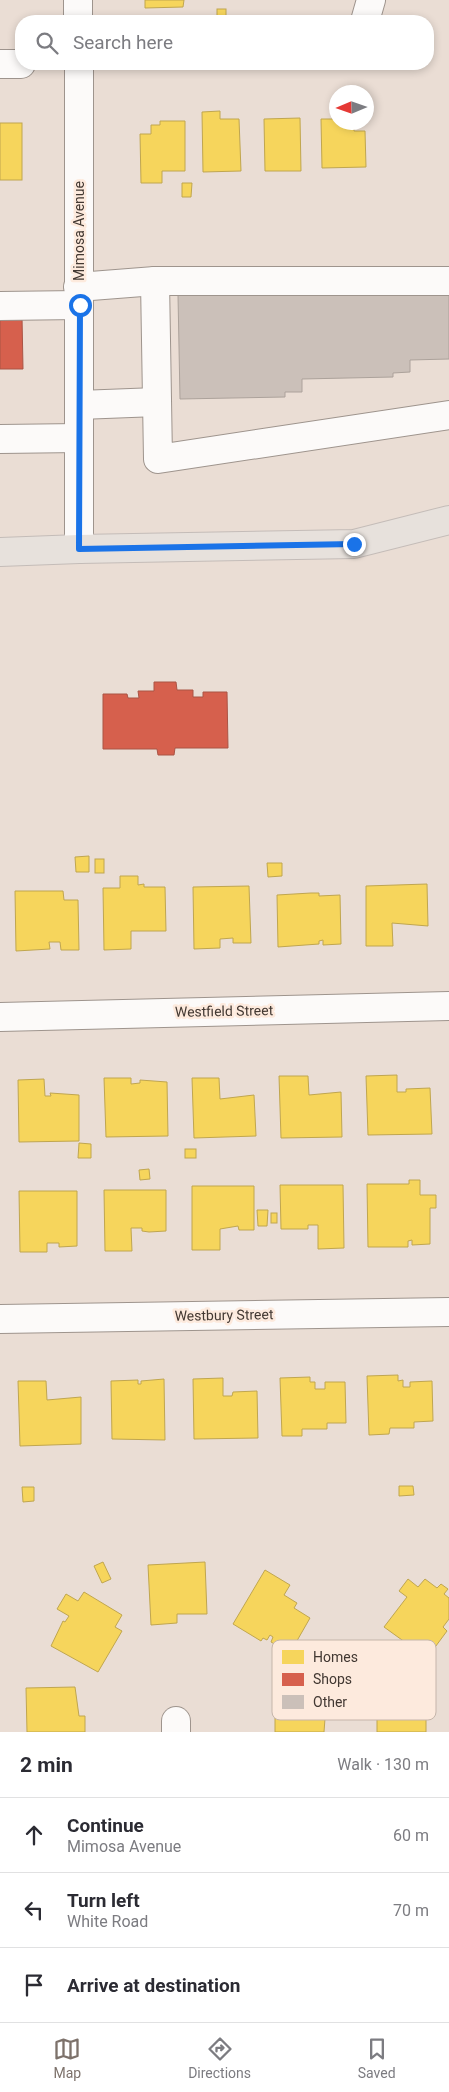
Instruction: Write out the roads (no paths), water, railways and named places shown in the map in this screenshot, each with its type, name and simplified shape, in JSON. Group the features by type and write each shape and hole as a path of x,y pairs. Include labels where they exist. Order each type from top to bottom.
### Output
{"main road":[{"path":"0,552 354,544 449,520"}],"street":[{"path":"78,0 78,15"},
{"path":"367,15 371,0"},
{"path":"0,64 15,64"},
{"name":"Mimosa Avenue","path":"79,70 79,549"},
{"path":"155,281 158,459 449,415"},
{"path":"0,306 79,296 155,281 449,281"},
{"path":"79,405 157,402"},
{"path":"0,439 79,438"},
{"name":"Westfield Street","path":"0,1017 449,1006"},
{"name":"Westbury Street","path":"0,1319 449,1312"}]}
